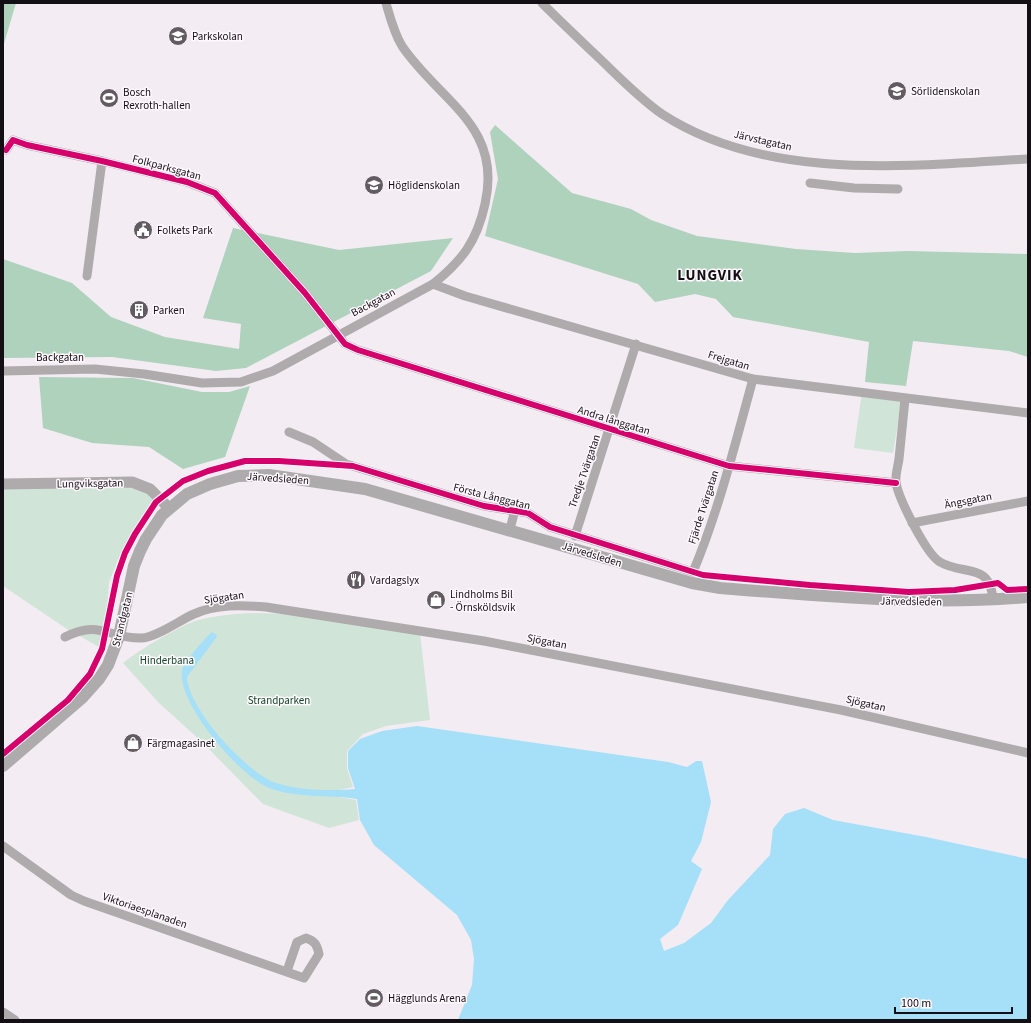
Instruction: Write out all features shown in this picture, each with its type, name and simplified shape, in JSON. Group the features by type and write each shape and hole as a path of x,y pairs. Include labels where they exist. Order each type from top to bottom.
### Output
{"main road":[{"name":"Järvedsleden","path":"169,508 188,494 210,484 238,476 269,475 365,489 692,584 720,588 872,600 965,602 1028,597"},
{"name":"Strandgatan","path":"3,766 82,698 99,679 108,665 119,636 134,566 140,551 156,524 169,508"}],"street":[{"name":"Backgatan","path":"3,371 95,369 144,374 202,383 233,383 248,380 273,371 338,334 433,284 458,261 471,244 478,230 487,191 486,159 471,124 401,44 386,3"},
{"name":"Järvstagatan","path":"542,3 615,74 662,113 686,128 744,150 800,160 874,166 1028,159"},
{"name":"Folkparksgatan","path":"6,150 13,140 27,145 102,161 187,182 215,193 305,293 338,334"},
{"path":"87,276 102,161"},
{"path":"810,183 854,188 898,189"},
{"name":"Frejgatan","path":"433,284 465,296 636,344 752,380 1028,413"},
{"name":"Andra långgatan","path":"338,334 347,345 358,350 729,466 896,483"},
{"name":"Tredje Tvärgatan","path":"575,536 610,430 636,344"},
{"name":"Fjärde Tvärgatan","path":"693,572 729,466 752,380"},
{"path":"905,398 896,483 912,523 928,551 939,562 952,567 973,570 981,574 990,585 993,600"},
{"name":"Första Långgatan","path":"289,432 313,442 346,464 484,506 528,513 550,527 575,536 693,572"},
{"name":"Lungviksgatan","path":"3,484 132,482 150,489 169,508"},
{"name":"Ängsgatan","path":"912,523 1028,501"},
{"path":"510,530 515,510"},
{"name":"Sjögatan","path":"65,637 88,628 99,629 119,636 142,638 207,610 232,606 266,607 484,641 841,710 1028,753"},
{"name":"Viktoriaesplanaden","path":"4,847 72,895 84,901 287,971"},
{"path":"3,1012 15,1020"}],"green space":[{"path":"3,3 16,3 3,47"},
{"path":"495,125 572,193 631,209 651,220 697,236 796,249 855,253 908,251 1028,254 1028,357 1009,351 913,341 906,386 865,382 869,342 733,317 716,299 695,294 655,302 638,284 485,236 498,179 490,132"},
{"path":"233,228 339,250 453,238 431,271 246,368 216,371 112,357 3,358 3,259 72,283 111,317 165,337 239,349 241,324 203,318"},
{"path":"39,377 133,378 202,392 229,392 250,386 225,457 183,469 149,447 92,443 43,428"},
{"path":"862,392 902,399 893,453 854,448"},
{"path":"131,485 156,498 135,528 119,557 109,582 107,611 99,647 67,629 3,586 3,487"},
{"name":"Strandparken","path":"250,613 298,614 420,633 430,720 386,726 363,734 347,751 347,768 353,787 339,790 339,797 356,800 359,820 329,828 263,804 201,741 159,703 123,663 158,640 195,621"}],"water":[{"path":"212,632 217,635 216,638 187,677 190,690 197,706 208,722 235,754 264,777 285,786 316,790 355,789 348,768 348,751 360,739 382,731 417,726 668,762 687,767 696,761 702,761 711,802 701,842 691,861 702,869 678,925 660,939 664,951 684,943 711,923 728,900 770,855 773,829 785,814 804,808 833,820 926,837 1028,859 1028,1020 458,1020 472,985 474,959 471,940 457,915 374,845 360,820 357,799 300,795 278,791 267,787 255,780 226,753 199,718 189,700 183,684 182,670 191,656"}],"cycle path":[{"path":"6,150 13,140 27,145 102,161 187,182 215,193 305,293 345,344 358,350 729,466 896,483"},
{"path":"3,754 68,700 90,674 102,649 117,576 125,553 135,534 156,502 183,481 208,471 245,461 279,461 353,466 484,506 528,513 550,527 703,575 909,592 955,590 998,583 1007,590 1028,589"}],"place":[{"name":"Parkskolan","path":"178,36"},
{"name":"Sörlidenskolan","path":"897,91"},
{"name":"Bosch Rexroth-hallen","path":"109,98"},
{"name":"Höglidenskolan","path":"374,185"},
{"name":"Folkets Park","path":"143,230"},
{"name":"Parken","path":"139,310"},
{"name":"Vardagslyx","path":"356,580"},
{"name":"Lindholms Bil - Örnsköldsvik","path":"436,600"},
{"name":"Färgmagasinet","path":"133,743"},
{"name":"Hägglunds Arena","path":"374,998"}],"district":[{"name":"LUNGVIK","path":"710,275"}],"park label":[{"name":"Hinderbana","path":"167,660"}]}
